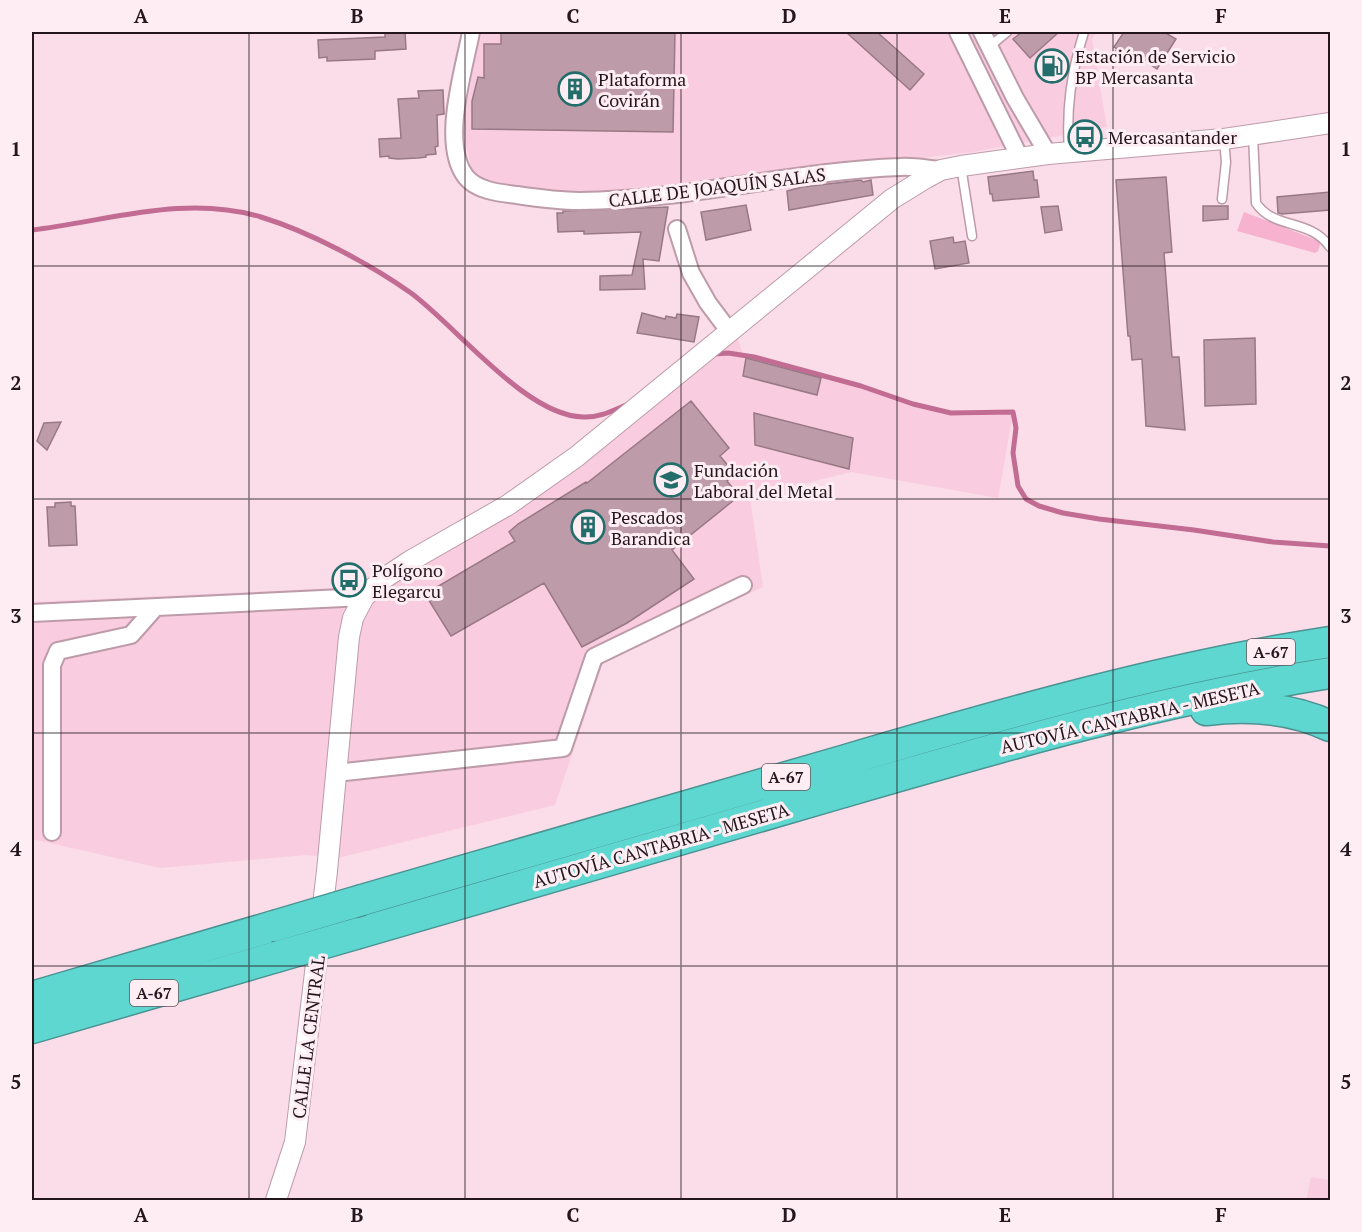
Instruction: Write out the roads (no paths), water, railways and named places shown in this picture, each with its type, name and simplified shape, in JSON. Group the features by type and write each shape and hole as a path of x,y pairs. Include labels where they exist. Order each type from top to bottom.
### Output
{"highway":[{"path":"1212,663 1272,648 1330,629"},
{"name":"AUTOVÍA CANTABRIA - MESETA","path":"32,997 976,722 1119,684 1212,663 1330,642"},
{"name":"AUTOVÍA CANTABRIA - MESETA","path":"32,1028 1095,721 1221,692 1330,673"},
{"path":"1095,721 1212,709 1263,709 1294,713 1330,726"}],"street":[{"name":"CALLE DE JOAQUÍN SALAS","path":"471,32 453,125 458,162 466,178 479,186 499,192 579,201 658,197 822,174 902,166 941,170 1048,154 1224,139 1330,123"},
{"path":"958,32 1020,158"},
{"path":"982,32 1015,98 1048,154"},
{"name":"CALLE DE JOAQUÍN SALAS","path":"677,229 691,273 708,303 729,331 892,199 941,170"},
{"path":"32,614 364,597 383,579 410,561 508,505 576,457 729,331"},
{"path":"336,773 563,748 594,657 743,585"},
{"name":"CALLE LA CENTRAL","path":"276,1200 295,1142 327,871 349,637 353,618 364,597"},
{"path":"52,832 52,665 58,651 131,635 154,609"}],"lane":[{"path":"989,47 1007,32"},
{"path":"1069,153 1067,118 1074,61 1084,32"},
{"path":"1253,135 1256,203 1261,211 1277,219 1317,232 1330,247"},
{"path":"1222,199 1226,162 1224,139"},
{"path":"961,166 972,236"}],"waterway":[{"path":"32,230 175,209 204,208 261,217 319,240 395,282 429,308 492,367 538,402 561,413 583,417 600,415 626,405"},
{"path":"714,354 728,353 754,357 951,413 1013,412 1016,428 1013,453 1018,486 1026,499 1039,506 1099,519 1273,542 1330,546"}],"place":[{"name":"Estación de Servicio BP Mercasanta","path":"1052,66"},
{"name":"Plataforma Covirán","path":"575,89"},
{"name":"Mercasantander","path":"1085,137"},
{"name":"Fundación Laboral del Metal","path":"671,480"},
{"name":"Pescados Barandica","path":"588,527"},
{"name":"Polígono Elegarcu","path":"349,580"}]}
